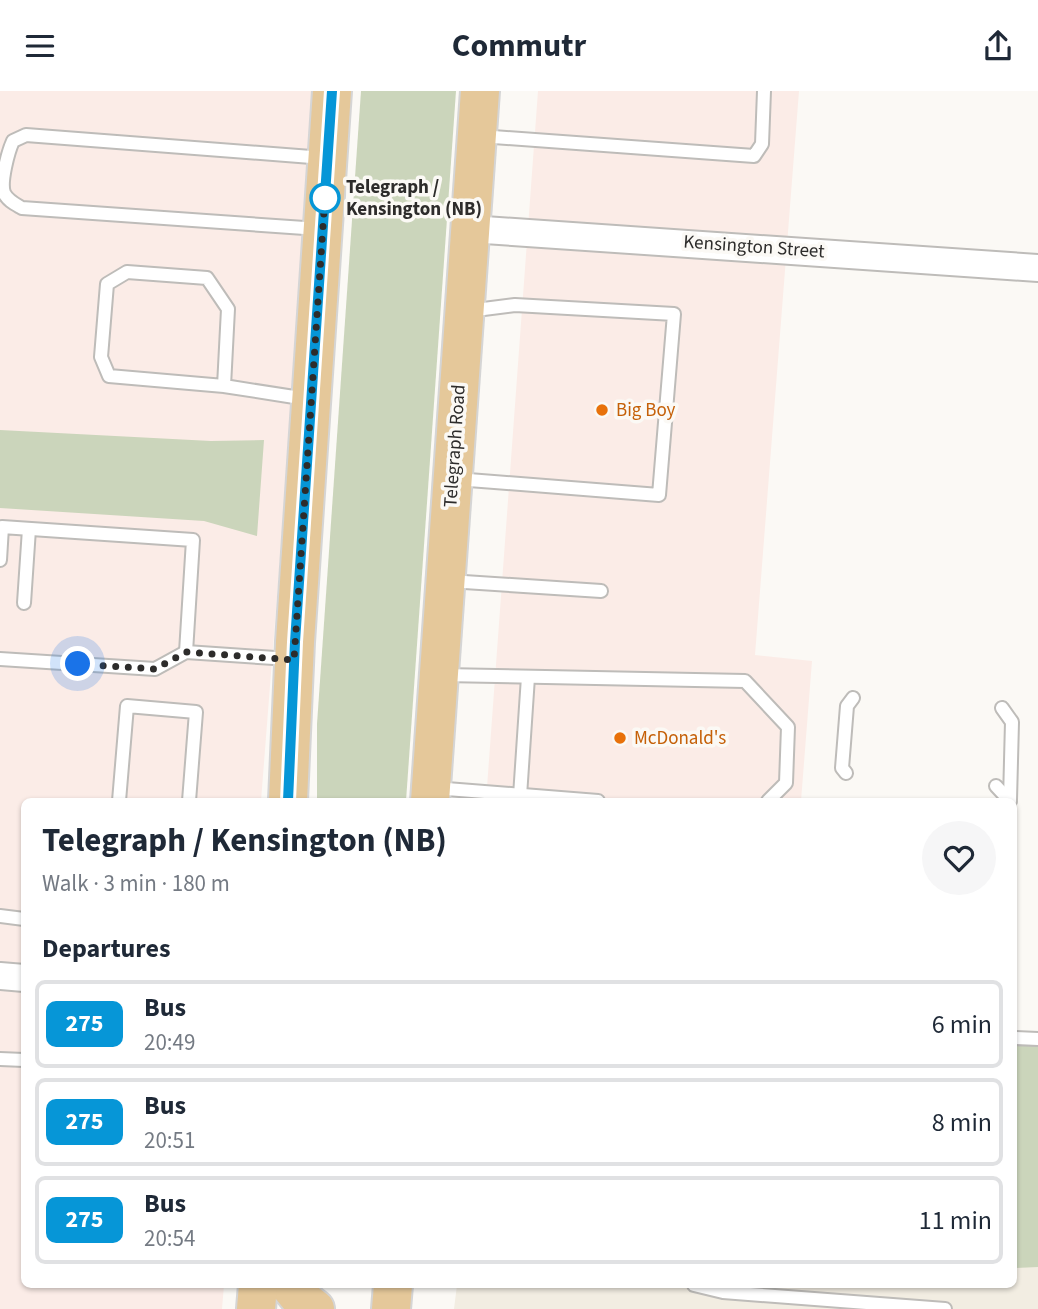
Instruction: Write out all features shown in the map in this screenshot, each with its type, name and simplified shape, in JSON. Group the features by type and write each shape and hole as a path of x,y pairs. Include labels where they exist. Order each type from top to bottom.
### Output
{"main road":[{"path":"292,791 294,660 332,91"},
{"name":"Telegraph Road","path":"430,794 480,91"},
{"path":"256,1309 258,1288"},
{"path":"291,1288 315,1309"},
{"path":"391,1309 393,1288"}],"street":[{"name":"Kensington Street","path":"470,229 1038,268"},
{"path":"0,976 21,978"}],"lane":[{"path":"477,135 754,156 761,143 764,91"},
{"path":"323,229 22,208 9,201 3,190 8,151 13,141 26,135 328,158"},
{"path":"224,386 228,309 208,278 127,272 107,284 101,357 109,376 224,386 311,400"},
{"path":"453,479 659,495 674,314 515,305 464,311"},
{"path":"0,560 1,527 193,540 186,652"},
{"path":"24,603 29,529"},
{"path":"445,581 601,591"},
{"path":"0,659 155,669 186,652 294,660"},
{"path":"439,675 745,681 788,727 786,783 771,798"},
{"path":"520,796 528,677"},
{"path":"846,773 842,768 847,706 853,698"},
{"path":"119,798 127,706 196,712 189,798"},
{"path":"1002,708 1012,722 1010,798"},
{"path":"996,786 1007,798"},
{"path":"430,794 551,798"},
{"path":"0,916 21,919"},
{"path":"1017,1038 1038,1039"},
{"path":"0,1059 21,1061"},
{"path":"706,1288 723,1292 945,1309"}],"shaded area":[{"path":"0,91 313,91 300,302 261,798 21,798 21,1288 224,1288 222,1309 0,1309"},
{"path":"538,91 799,91 755,655 812,661 801,798 486,798"},
{"path":"1017,1138 1038,1140 1038,1309 454,1309 457,1288 1017,1288"}],"green space":[{"path":"361,91 456,91 406,798 317,798 317,724"},
{"path":"0,430 211,441 264,440 257,536 204,521 0,508"},
{"path":"1038,1044 1038,1267 1017,1268 1017,1045"}],"bus line":[{"name":"275","path":"288,798 295,642 332,91"}],"place":[{"name":"Telegraph / Kensington (NB)","path":"325,198"},
{"name":"Big Boy","path":"602,410"},
{"name":"McDonald's","path":"620,738"}],"route":[{"path":"78,664 155,669 186,652 294,660 325,198"}]}
